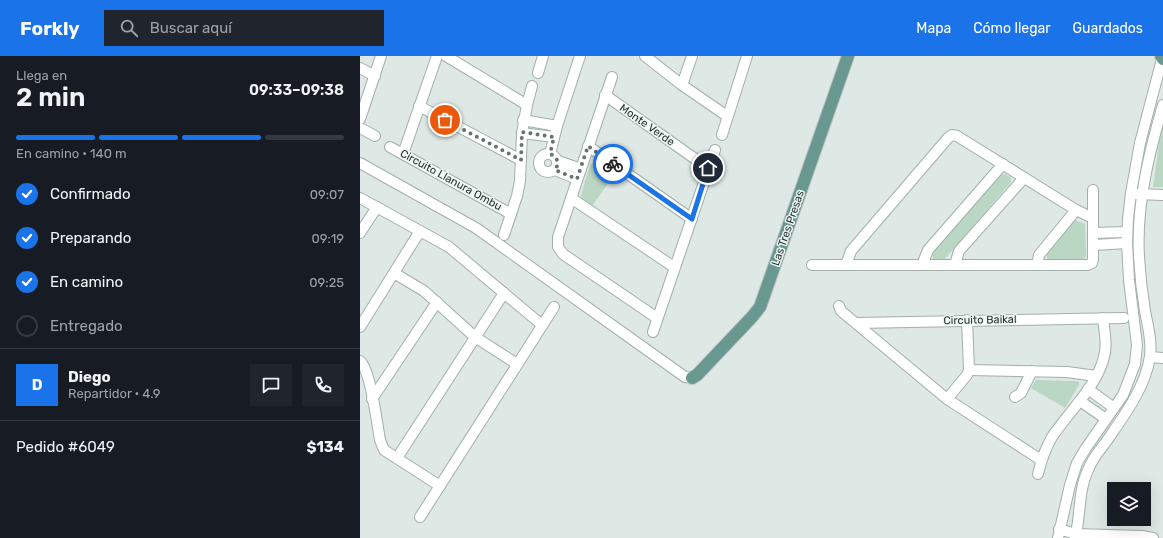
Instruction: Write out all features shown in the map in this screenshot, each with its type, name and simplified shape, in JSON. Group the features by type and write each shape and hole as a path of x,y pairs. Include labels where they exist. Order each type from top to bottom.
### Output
{"main road":[{"name":"Las Tres Presas","path":"692,378 697,375 752,318 760,307 848,56"}],"street":[{"path":"360,119 381,56"},
{"path":"403,154 437,56"},
{"path":"446,56 527,105"},
{"path":"538,73 543,56"},
{"path":"550,154 557,126 580,56"},
{"path":"645,56 682,85 727,116"},
{"path":"682,85 692,56"},
{"path":"722,135 747,56"},
{"path":"1153,538 1142,536 1076,536 1058,534 1070,485 1077,464 1086,448 1123,395 1133,373 1135,364 1137,345 1129,280 1127,243 1131,193 1140,143 1163,59"},
{"path":"360,68 375,76"},
{"path":"612,77 558,237 558,247 564,254 657,318"},
{"name":"Circuito Llanura Ombu","path":"504,235 520,181 523,120 532,86"},
{"name":"Monte Verde","path":"606,96 708,168"},
{"path":"1076,536 1081,490 1087,470 1136,396 1149,361 1151,345 1144,302 1139,256 1139,240 1142,194 1153,141 1163,105"},
{"path":"419,106 521,160"},
{"path":"523,120 557,126"},
{"path":"360,128 375,136"},
{"path":"522,132 554,137"},
{"path":"846,265 851,251 952,135 957,136 1076,210 1093,218"},
{"path":"588,146 692,219"},
{"name":"Circuito Llanura Ombu","path":"390,147 511,214"},
{"path":"653,332 715,150"},
{"path":"550,154 555,156 556,166 550,173 546,173 539,167 539,163 543,155 550,154"},
{"path":"360,163 476,228 685,377 692,378"},
{"path":"922,265 928,250 1003,164"},
{"path":"556,166 579,174"},
{"path":"955,265 959,252 1024,178"},
{"path":"812,265 1088,265 1092,263 1094,245 1093,190"},
{"path":"1131,193 1163,195"},
{"path":"360,198 449,247 542,325"},
{"path":"571,198 674,267"},
{"path":"360,233 377,207"},
{"path":"1037,265 1039,255 1076,210"},
{"path":"360,327 420,231"},
{"path":"1093,233 1128,232"},
{"path":"1094,245 1127,243"},
{"path":"394,273 424,291 476,337 517,364"},
{"path":"397,458 504,293"},
{"path":"372,399 437,302"},
{"path":"839,306 841,311 947,399 1041,460"},
{"path":"420,517 554,307"},
{"path":"1038,474 1041,460 1052,438 1080,401 1096,376 1105,354 1106,346 1103,318"},
{"name":"Circuito Baikal","path":"857,323 1124,318"},
{"path":"947,399 967,375 969,370 967,320"},
{"path":"1137,345 1151,345"},
{"path":"1135,364 1163,358"},
{"path":"360,361 368,376 380,440 384,450 440,486"},
{"path":"969,370 1067,372 1096,376"},
{"path":"1015,397 1021,393 1032,371"},
{"path":"1088,389 1114,408"},
{"path":"1080,401 1106,419"}],"green space":[{"path":"1163,121 1163,187 1153,187 1161,129"},
{"path":"593,163 613,176 592,206 582,199 581,195 590,165"},
{"path":"1005,174 1011,178 1011,182 943,261 933,259 932,253 1001,175"},
{"path":"1075,220 1085,224 1086,256 1083,260 1048,260 1046,253"},
{"path":"1036,380 1076,381 1079,382 1079,385 1065,408 1031,388"}],"way so far":[{"path":"445,120 521,160 522,132 554,137 550,154 555,156 558,161 555,170 577,179 588,146 613,164"}],"route":[{"path":"613,164 692,219 708,168"}]}
